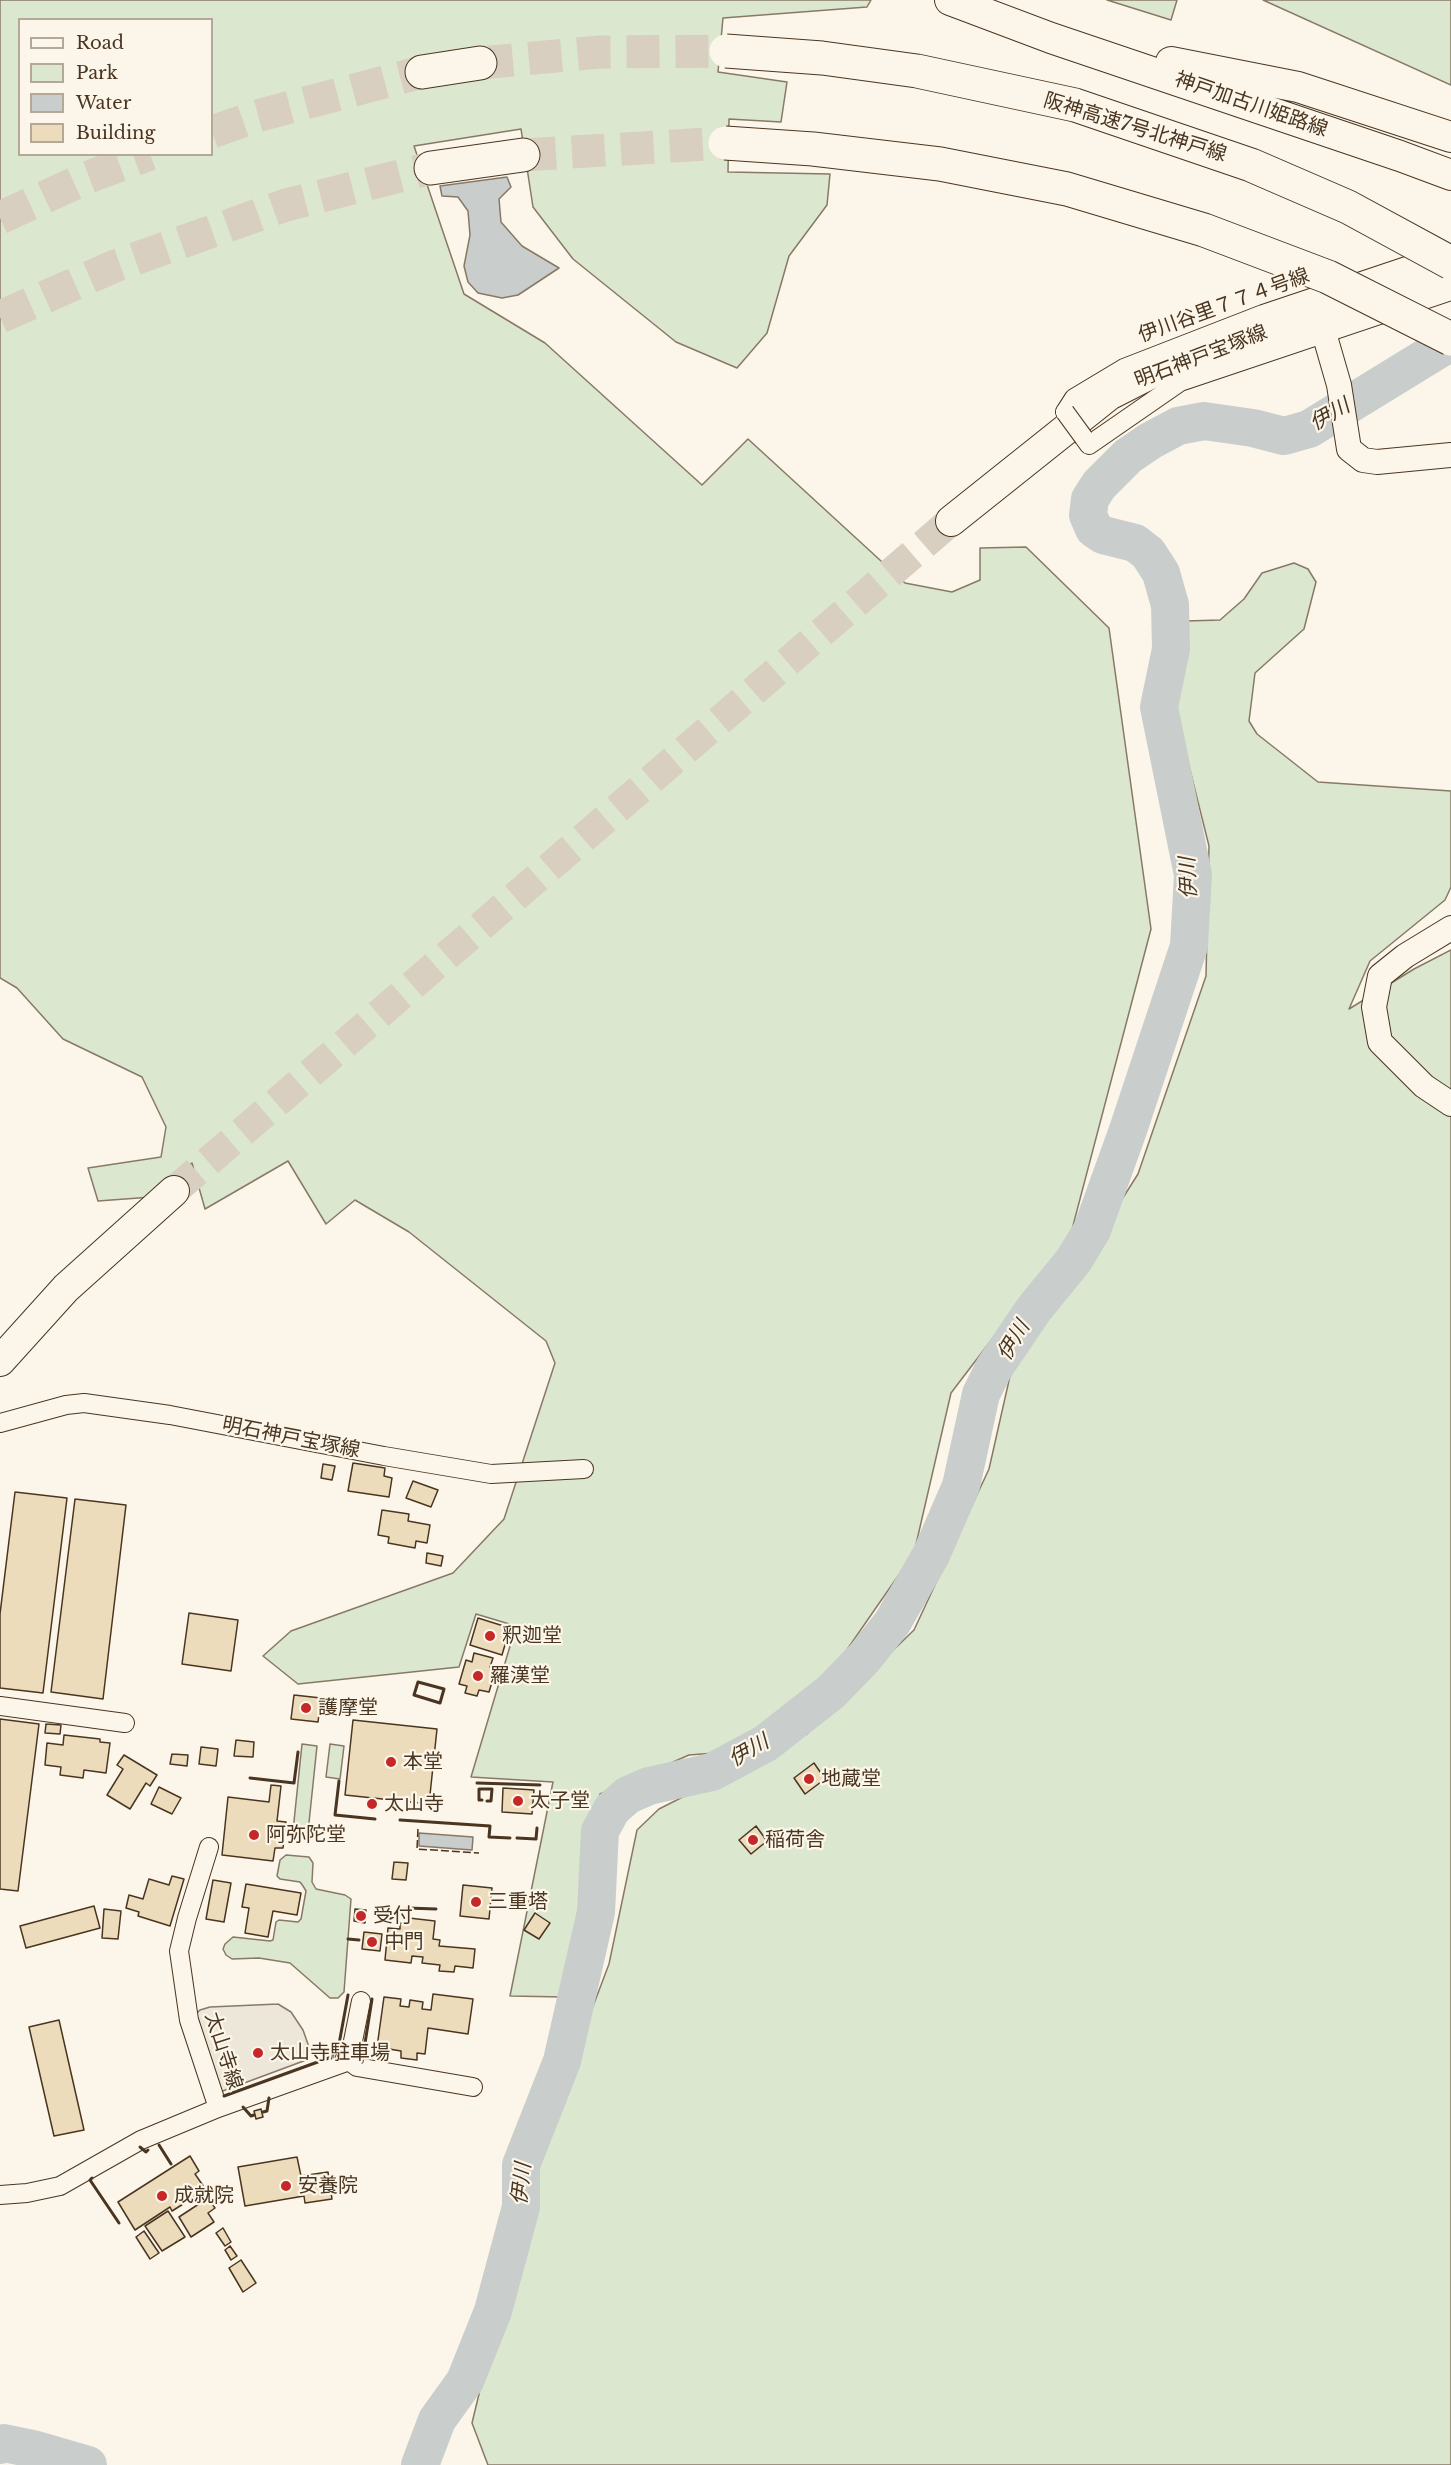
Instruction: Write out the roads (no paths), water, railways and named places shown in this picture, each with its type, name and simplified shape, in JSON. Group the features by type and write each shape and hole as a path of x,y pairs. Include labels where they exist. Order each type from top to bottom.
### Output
{"highway":[{"name":"阪神高速7号北神戸線","path":"726,51 822,58 917,71 1075,105 1251,165 1348,207 1451,265"},
{"path":"422,72 480,63"},
{"path":"725,143 813,149 940,164 1067,189 1204,230 1328,277 1451,339"},
{"path":"431,168 523,155"}],"main road":[{"name":"神戸加古川姫路線","path":"950,0 1051,38 1451,175"},
{"name":"神戸加古川姫路線","path":"1051,38 1298,87 1451,137"},
{"name":"明石神戸宝塚線","path":"951,521 1109,395 1166,366 1451,265"},
{"path":"0,1361 66,1288 174,1191"}],"street":[{"name":"伊川谷里７７４号線","path":"1324,333 1180,382 1087,442 1065,412 1074,398 1124,368 1263,314 1451,250"},
{"path":"1451,291 1324,333 1339,385 1349,449 1363,460 1370,461 1451,455"},
{"path":"1451,928 1405,956 1380,976 1374,1006 1380,1042 1424,1086 1451,1104"},
{"name":"明石神戸宝塚線","path":"0,1423 66,1405 84,1403 170,1415 491,1474 584,1469"},
{"path":"0,1706 125,1723"},
{"name":"太山寺線","path":"0,2195 27,2193 60,2186 149,2136 218,2108 189,2020 179,1951 209,1847"},
{"path":"349,2061 362,2001"},
{"path":"218,2108 349,2061"},
{"path":"349,2061 357,2067 473,2087"}],"water":[{"path":"507,177 511,187 499,199 501,222 522,246 559,268 518,295 502,298 478,293 468,282 464,266 470,235 468,211 458,197 442,196 440,186"},
{"path":"419,1833 473,1837 472,1850 419,1846"}],"waterway":[{"name":"伊川","path":"420,2465 437,2420 465,2381 493,2311 521,2207 521,2165 562,2061 596,1912 600,1831 612,1809 628,1795 649,1786 712,1772 766,1743 831,1692 864,1658 892,1623 931,1555 961,1486 981,1394 994,1368 1034,1309 1074,1260 1092,1230 1128,1130 1189,946 1193,875 1159,707 1171,649 1170,605 1161,573 1148,553 1135,543 1103,535 1094,529 1088,515 1090,499 1099,485 1128,456 1178,426 1204,421 1253,428 1284,436 1309,429 1451,342"},
{"name":"伊川","path":"0,2445 4,2443 33,2449 88,2465"}],"tunnel":[{"path":"480,63 600,52 726,51"},
{"path":"213,132 257,116 422,72"},
{"path":"523,155 725,143"},
{"path":"0,218 86,178 145,156"},
{"path":"0,317 115,266 286,205 431,168"},
{"path":"174,1191 951,521"}],"place":[{"name":"釈迦堂","path":"490,1636"},
{"name":"羅漢堂","path":"478,1676"},
{"name":"護摩堂","path":"306,1708"},
{"name":"本堂","path":"391,1762"},
{"name":"地蔵堂","path":"809,1779"},
{"name":"太子堂","path":"518,1801"},
{"name":"太山寺","path":"372,1804"},
{"name":"阿弥陀堂","path":"254,1835"},
{"name":"稲荷舎","path":"753,1840"},
{"name":"三重塔","path":"476,1902"},
{"name":"受付","path":"361,1916"},
{"name":"中門","path":"372,1942"},
{"name":"太山寺駐車場","path":"258,2053"},
{"name":"安養院","path":"286,2186"},
{"name":"成就院","path":"162,2196"}]}
